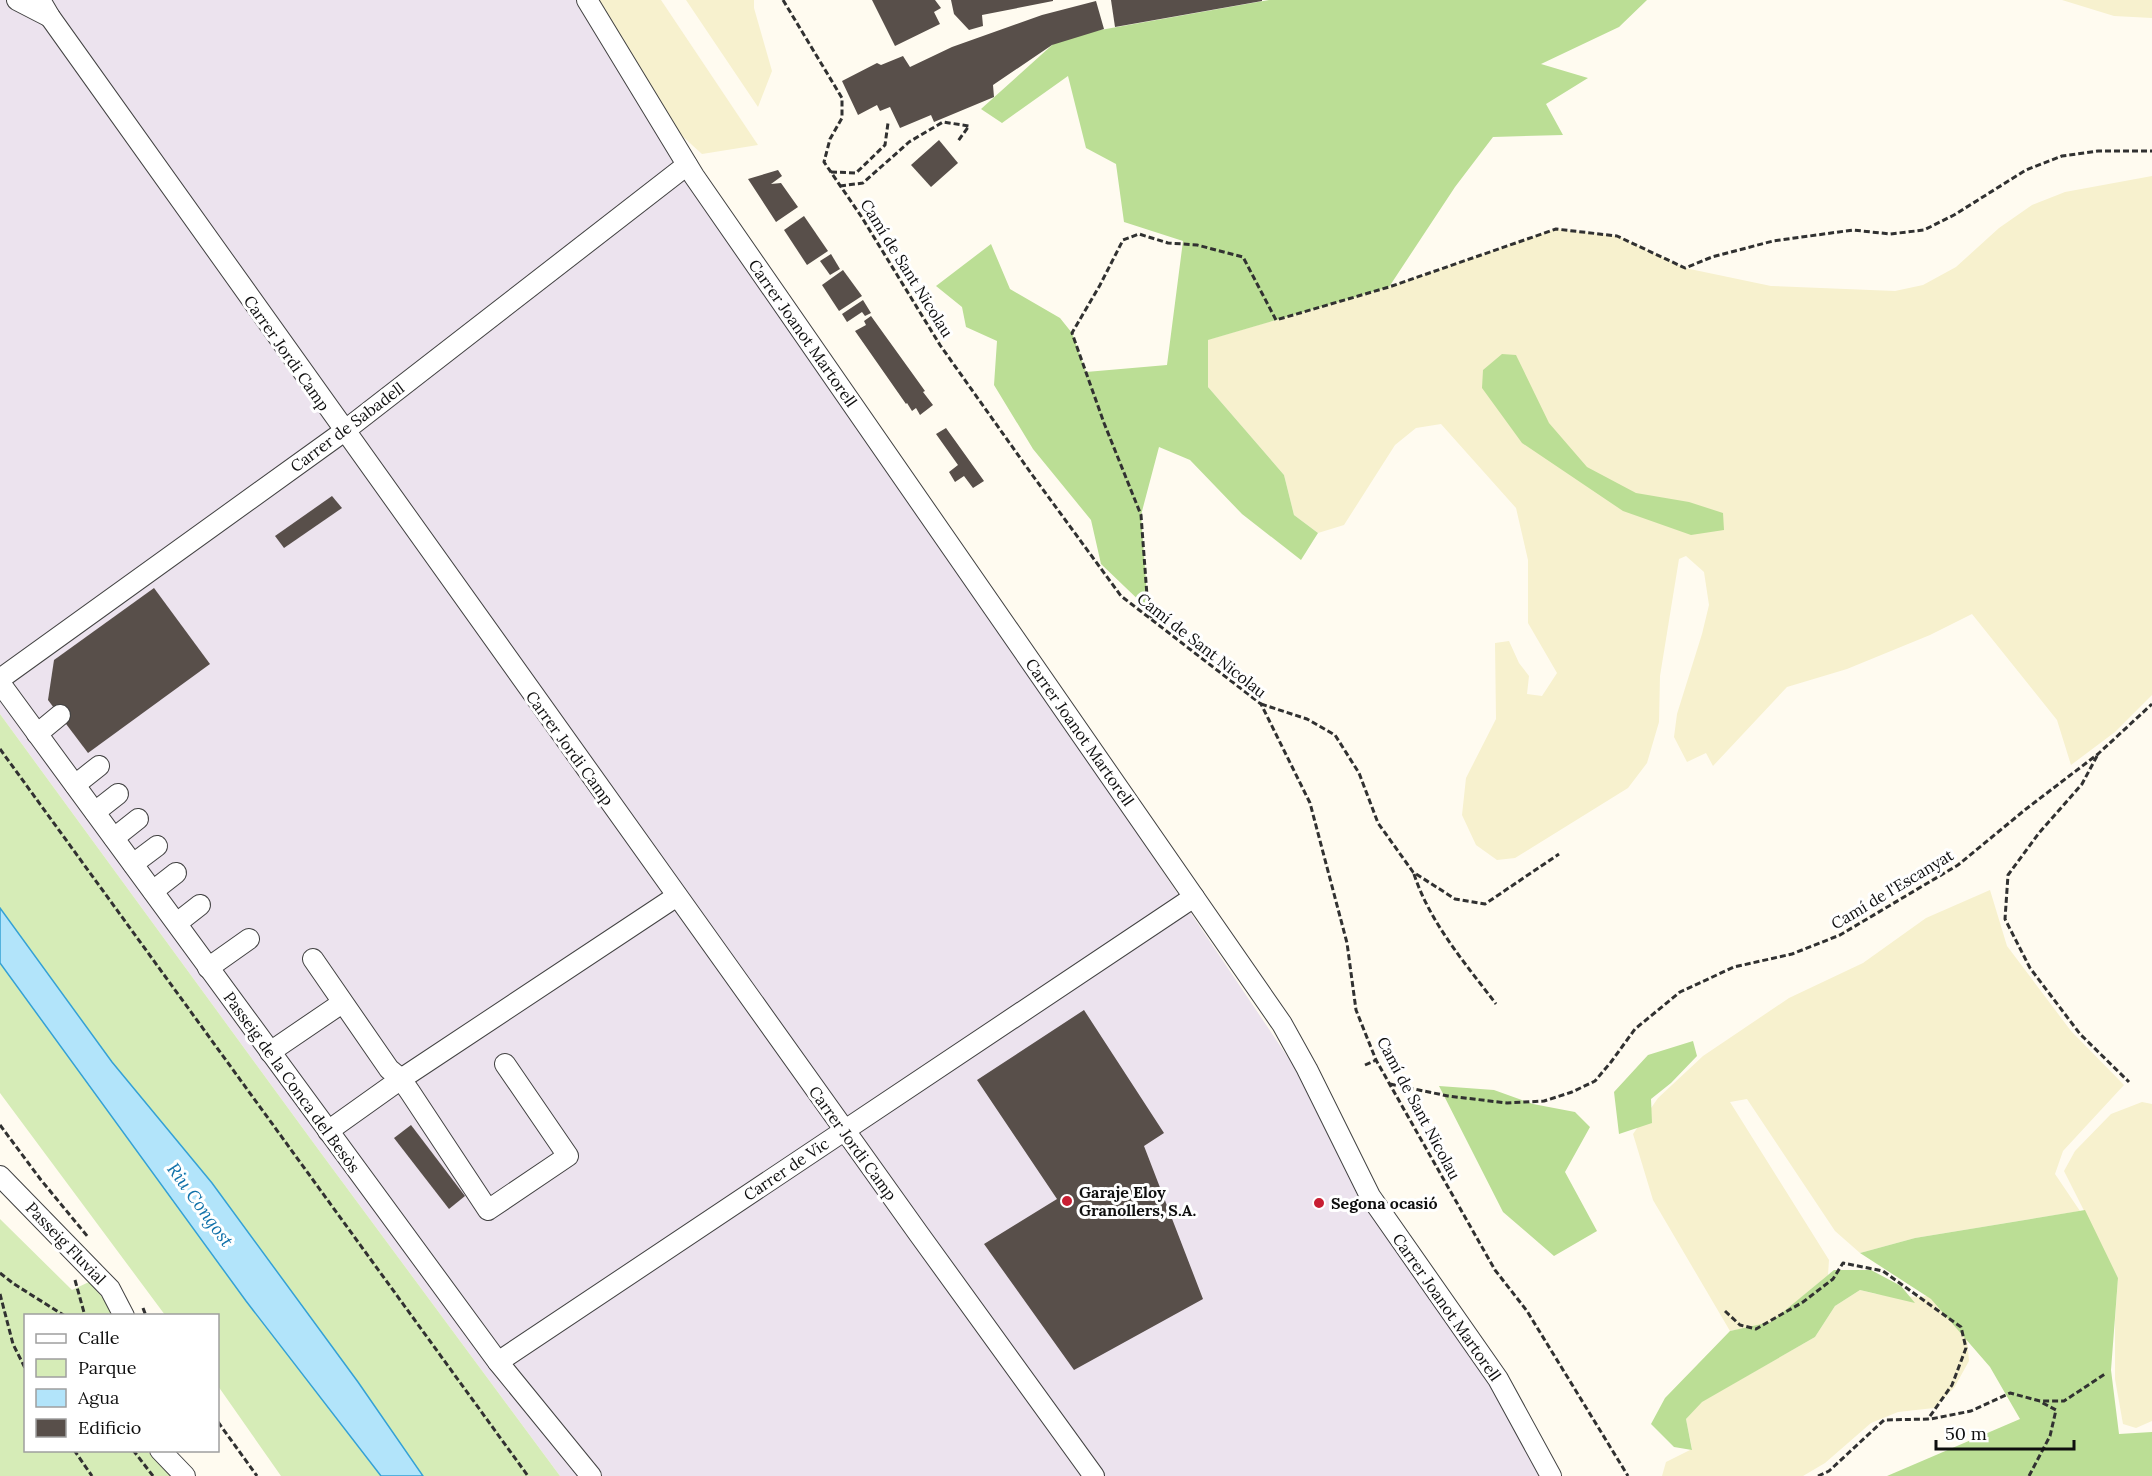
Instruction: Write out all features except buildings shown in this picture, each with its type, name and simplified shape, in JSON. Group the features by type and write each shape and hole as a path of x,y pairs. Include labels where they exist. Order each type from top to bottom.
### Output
{"street":[{"name":"Carrer Jordi Camp","path":"17,0 45,9 343,432 1094,1476"},
{"name":"Carrer Joanot Martorell","path":"587,0 687,165 1282,1024 1370,1196 1498,1379 1551,1476"},
{"name":"Carrer de Sabadell","path":"0,681 343,432 687,165"},
{"name":"Passeig de la Conca del Besòs","path":"0,681 498,1362 591,1476"},
{"path":"37,734 60,715"},
{"path":"75,785 99,766"},
{"path":"95,812 118,794"},
{"path":"114,838 138,819"},
{"path":"133,864 157,846"},
{"path":"153,891 176,873"},
{"path":"328,1131 401,1079 677,896"},
{"name":"Carrer de Vic","path":"498,1362 1194,897"},
{"path":"177,923 200,904"},
{"path":"208,968 249,939"},
{"path":"313,959 389,1069 401,1079 488,1210 568,1156 505,1064"},
{"path":"270,1052 342,1003"},
{"name":"Passeig Fluvial","path":"0,1176 110,1289 123,1314"},
{"path":"162,1452 185,1476"}],"path":[{"name":"Camí de Sant Nicolau","path":"783,0 842,98 842,118 830,139 824,162 940,345 1121,596 1261,704 1310,803 1347,943 1356,1010 1376,1060 1495,1270 1527,1311 1628,1476"},
{"path":"840,186 863,183 909,142 943,122 969,126 958,141"},
{"path":"831,172 856,174 885,145 888,123"},
{"path":"1154,621 1148,609 1141,515 1104,423 1072,333 1123,240 1139,234 1168,243 1197,245 1243,257 1276,320 1389,286 1556,229 1617,236 1685,268 1712,257 1773,241 1853,230 1890,234 1924,230 1954,215 2026,171 2062,156 2098,151 2152,150"},
{"path":"1261,704 1307,719 1335,735 1359,773 1378,823 1413,872 1421,897 1443,933 1496,1004"},
{"name":"Camí de l'Escanyat","path":"1390,1084 1448,1096 1508,1104 1544,1101 1572,1092 1594,1081 1635,1029 1680,992 1734,967 1792,954 1840,935 1958,865 2098,754 2152,704"},
{"path":"0,749 528,1476"},
{"path":"2098,754 2082,784 2039,833 2008,875 2005,919 2030,968 2051,997 2080,1034 2129,1082"},
{"path":"1413,872 1455,899 1485,904 1559,854"},
{"path":"1365,1065 1376,1060"},
{"path":"0,1125 41,1180 92,1241"},
{"path":"1725,1311 1740,1325 1756,1329 1803,1302 1833,1279 1843,1263 1883,1271 1961,1327 1966,1348 1952,1385 1928,1419"},
{"path":"0,1273 62,1314"},
{"path":"0,1294 13,1344 24,1366"},
{"path":"142,1306 145,1314"},
{"path":"2040,1401 2064,1401 2105,1374"},
{"path":"1818,1476 1829,1471 1884,1420 1928,1419 1971,1411 2010,1393 2040,1401 2056,1410 2050,1436 2029,1476"},
{"path":"219,1423 257,1476"},
{"path":"75,1452 92,1476"},
{"path":"135,1452 153,1476"}],"shaded area":[{"path":"0,0 587,0 687,165 1312,1093 1551,1476 560,1476 0,714"},
{"path":"598,0 661,0 758,145 702,154 680,134"},
{"path":"686,0 754,0 754,8 772,71 758,107"},
{"path":"2062,0 2152,0 2152,18 2114,16"},
{"path":"2152,176 2152,695 2115,732 2071,765 2057,720 1972,614 1930,635 1847,669 1787,687 1713,766 1706,753 1687,762 1674,737 1677,714 1709,605 1704,572 1686,556 1679,559 1660,676 1659,722 1647,763 1628,788 1515,858 1497,860 1476,845 1462,815 1466,778 1496,719 1495,643 1509,641 1519,663 1529,676 1527,694 1542,696 1557,673 1528,623 1528,560 1516,508 1441,424 1416,428 1395,445 1344,525 1318,533 1294,515 1284,475 1208,387 1207,340 1389,287 1556,229 1617,236 1685,268 1771,286 1895,291 1923,285 1956,267 1999,228 2032,205 2065,192"},
{"path":"1990,890 2007,946 2071,1031 2124,1085 2063,1151 2055,1174 2080,1211 1915,1238 1860,1253 1835,1231 1747,1099 1730,1102 1829,1260 1828,1275 1771,1323 1730,1331 1653,1200 1633,1134 1658,1098 1703,1056 1789,998 1863,963 1926,918"},
{"path":"2142,1102 2152,1104 2152,1421 2136,1428 2123,1424 2115,1379 2118,1278 2064,1171 2075,1151 2111,1114"},
{"path":"1860,1290 1876,1294 1919,1297 1934,1295 1966,1327 1969,1361 1954,1388 1934,1408 1898,1412 1871,1423 1825,1463 1803,1476 1662,1476 1666,1462 1692,1449 1686,1419 1701,1402 1815,1337 1835,1306"}],"green space":[{"path":"1269,0 1647,0 1619,27 1541,64 1588,78 1546,104 1563,135 1493,137 1455,187 1389,287 1208,340 1208,387 1284,475 1294,515 1318,533 1301,560 1242,514 1190,460 1159,447 1141,515 1148,609 1101,564 1091,520 1033,449 994,385 997,341 966,327 962,307 936,286 991,244 1010,289 1060,318 1072,333 1086,372 1167,365 1183,241 1124,222 1116,164 1086,148 1068,76 1002,123 981,109 1061,37"},
{"path":"1502,354 1516,355 1549,423 1587,467 1636,493 1689,502 1723,513 1724,530 1691,535 1623,511 1522,443 1482,388 1483,370"},
{"path":"0,714 560,1476 423,1476 358,1382 212,1183 112,1062 0,908"},
{"path":"0,963 246,1301 381,1476 281,1476 219,1387 219,1314 164,1314 0,1093"},
{"path":"1693,1041 1697,1056 1671,1083 1651,1099 1652,1123 1619,1134 1614,1092 1648,1055"},
{"path":"1439,1086 1494,1090 1533,1104 1575,1112 1590,1127 1565,1172 1597,1231 1554,1256 1503,1212"},
{"path":"2085,1210 2118,1278 2111,1370 2119,1434 2152,1432 2152,1476 1887,1476 2020,1419 1990,1367 1931,1299 1860,1253 1915,1238"},
{"path":"0,1219 72,1290 89,1282 114,1314 24,1314 24,1452 148,1452 171,1476 0,1476"},
{"path":"1834,1270 1871,1270 1901,1286 1915,1303 1860,1290 1835,1306 1815,1337 1702,1402 1686,1419 1692,1450 1674,1447 1651,1424 1665,1398 1730,1331 1771,1322"}],"water":[{"name":"Riu Congost","path":"0,908 112,1062 212,1183 358,1382 423,1476 381,1476 246,1301 0,963"}],"place":[{"name":"Garaje Eloy Granollers, S.A.","path":"1067,1201"},
{"name":"Segona ocasió","path":"1319,1203"}]}
